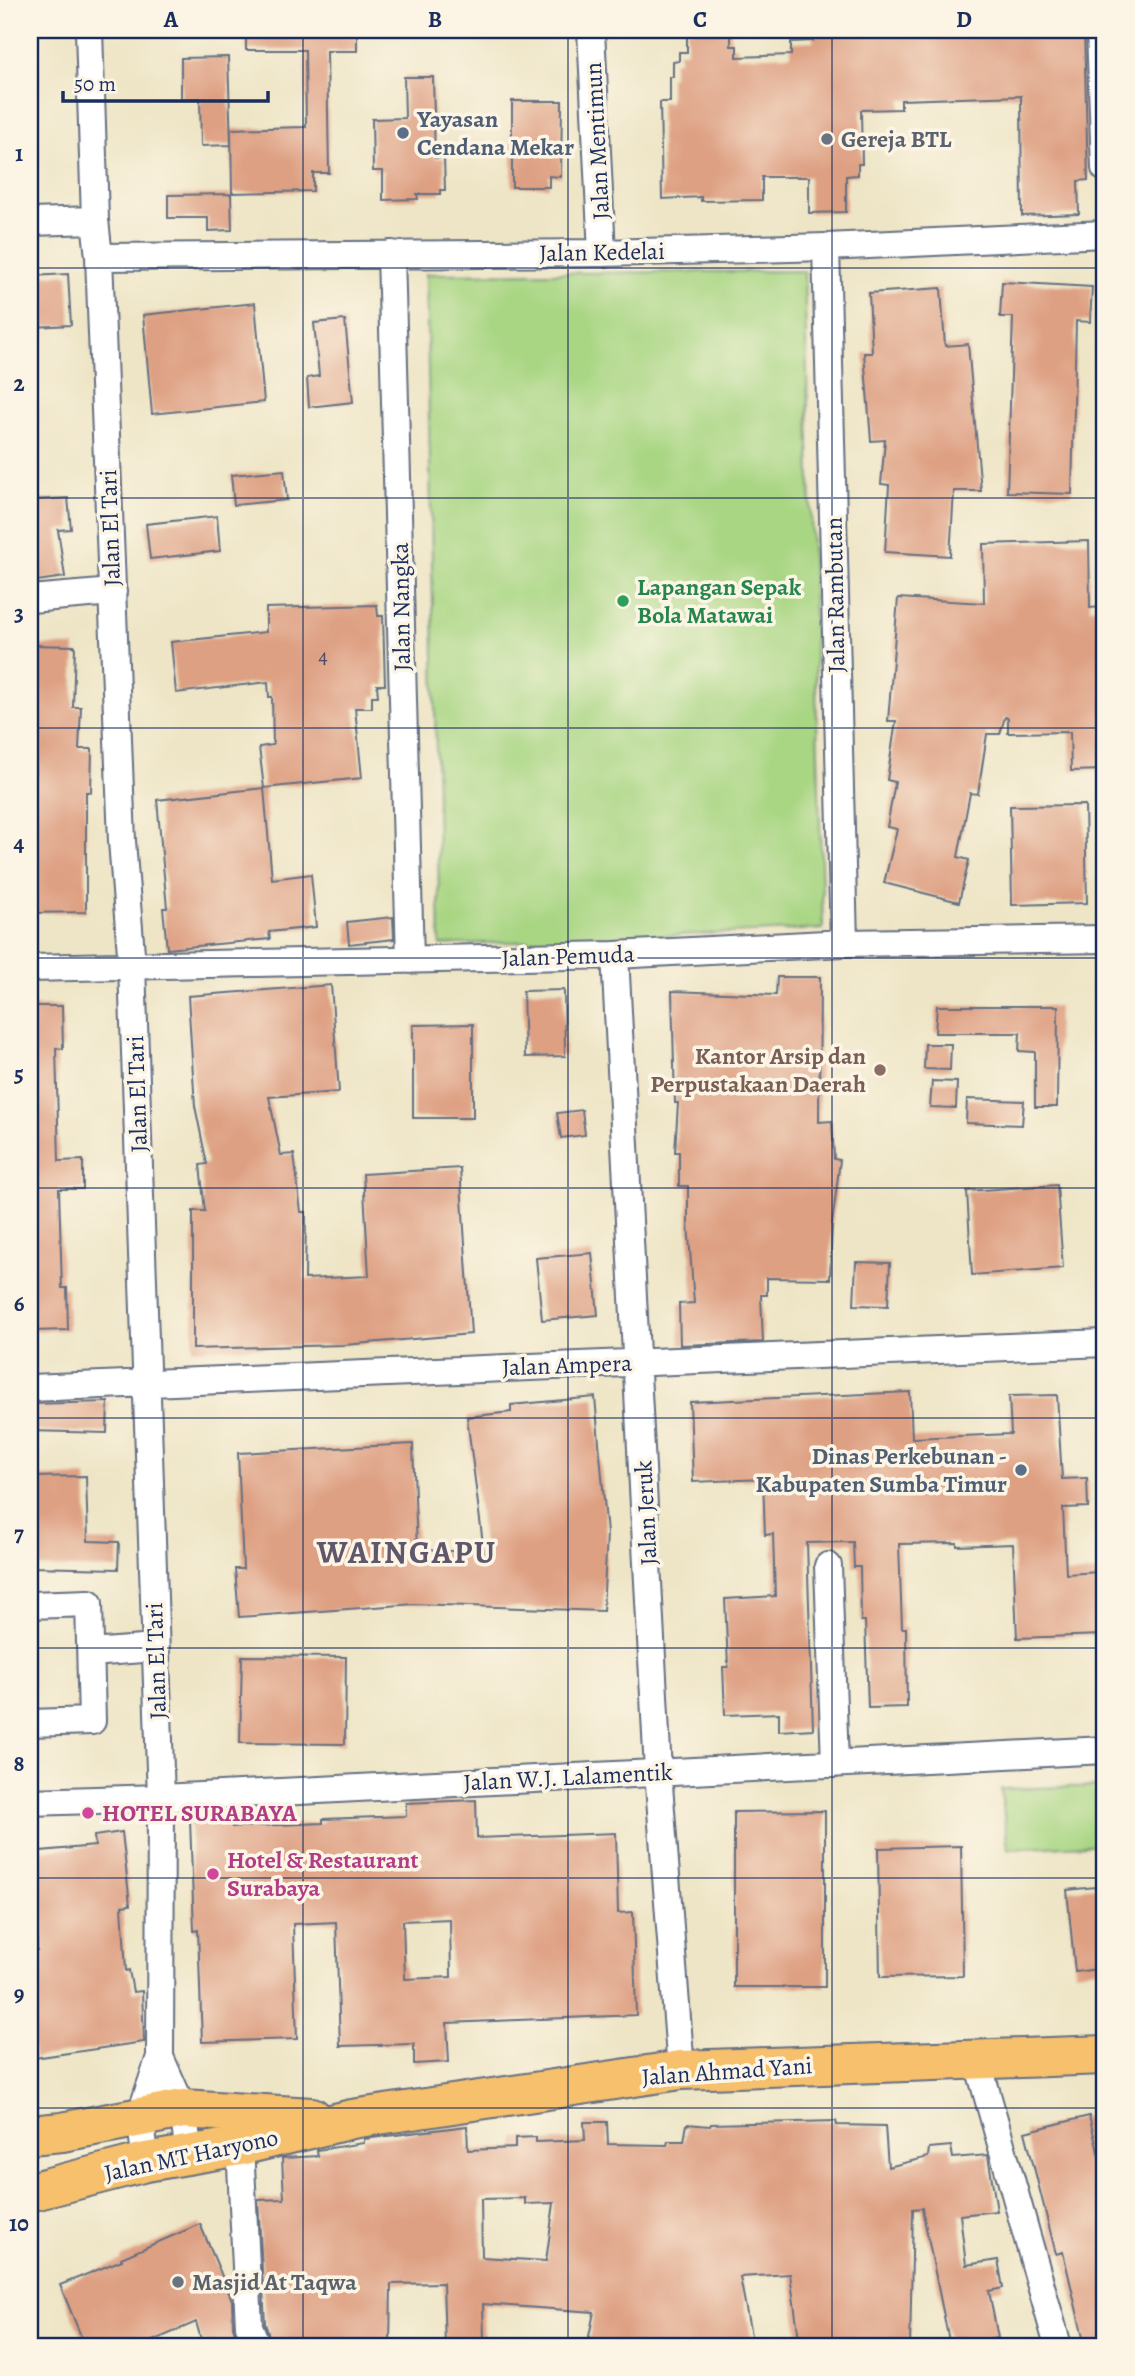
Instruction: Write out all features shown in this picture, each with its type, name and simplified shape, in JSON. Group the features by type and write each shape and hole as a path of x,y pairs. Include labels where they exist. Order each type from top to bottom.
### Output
{"highway":[{"name":"Jalan Ahmad Yani","path":"352,2119 681,2070 1105,2055"},
{"path":"30,2135 62,2132 183,2109 352,2119"},
{"name":"Jalan MT Haryono","path":"30,2192 146,2162 240,2146 352,2119"}],"street":[{"name":"Jalan El Tari","path":"89,30 122,841 132,966 161,1798 160,2057 183,2109 189,2155"},
{"name":"Jalan Mentimun","path":"591,30 602,253"},
{"path":"1100,30 1105,168"},
{"path":"30,222 95,220"},
{"name":"Jalan Kedelai","path":"99,257 602,253 827,247 1105,234"},
{"name":"Jalan Rambutan","path":"827,247 844,943"},
{"name":"Jalan Nangka","path":"391,254 410,960"},
{"path":"30,599 113,592"},
{"name":"Jalan Pemuda","path":"30,968 615,955 844,943 1105,939"},
{"name":"Jalan Jeruk","path":"615,955 658,1772 681,2070"},
{"name":"Jalan Ampera","path":"30,1388 1105,1343"},
{"path":"828,1566 835,1764"},
{"path":"30,1605 89,1603 92,1721 30,1723"},
{"path":"91,1653 155,1648"},
{"name":"Jalan W.J. Lalamentik","path":"30,1802 161,1798 1105,1750"},
{"path":"146,2162 140,2116 160,2057"},
{"path":"978,2059 1058,2346"},
{"path":"240,2146 249,2326 254,2345"}],"green space":[{"name":"Lapangan Sepak Bola Matawai","path":"804,271 823,929 440,945 426,274"},
{"path":"1105,1786 1105,1844 1008,1849 1001,1789"}],"building":[{"path":"246,30 357,30 357,51 327,51 329,173 313,173 313,191 232,193 231,129 306,127 305,50 246,50"},
{"path":"687,30 731,30 731,46 737,46 737,57 791,55 791,42 813,41 813,30 900,30 900,36 1084,30 1088,180 1078,181 1079,214 1022,216 1021,96 901,100 901,109 861,110 862,164 858,164 858,175 846,176 846,212 809,213 809,177 762,177 762,200 701,201 701,197 662,199 660,102 670,102 673,62 679,61 679,52 687,52"},
{"path":"228,57 231,145 201,146 200,98 181,99 181,58"},
{"name":"Yayasan Cendana Mekar","path":"404,77 433,77 435,158 444,158 445,190 440,190 440,194 417,194 418,199 383,200 383,171 373,171 372,119 405,118"},
{"path":"512,101 562,101 561,177 549,176 549,187 512,187"},
{"path":"231,194 232,230 208,231 208,218 168,218 168,195"},
{"path":"68,274 71,325 35,327 32,276"},
{"path":"1002,282 1092,287 1090,322 1076,321 1072,494 1007,492 1013,317 1000,317"},
{"path":"941,288 945,346 968,344 981,491 954,491 950,556 885,552 889,485 881,484 885,440 871,441 864,353 872,353 869,293"},
{"path":"255,303 264,402 152,414 143,315"},
{"path":"345,320 353,402 309,407 307,378 319,376 314,323"},
{"path":"284,470 287,500 234,505 231,475"},
{"path":"68,498 71,529 58,530 65,577 30,582 30,500"},
{"path":"217,516 220,551 150,559 146,524"},
{"path":"1089,541 1090,608 1102,607 1105,640 1103,770 1071,771 1070,732 1008,733 1008,718 1005,717 1000,734 987,734 978,794 970,793 958,857 969,860 959,902 884,883 897,829 887,827 895,782 887,780 896,721 888,721 898,598 984,603 983,544"},
{"path":"377,605 378,616 383,616 385,685 377,685 378,696 372,696 372,708 355,708 362,778 264,788 259,747 273,745 272,697 269,697 268,682 176,693 171,642 266,632 266,608"},
{"path":"30,645 75,646 73,707 81,707 79,749 92,749 91,792 86,792 86,912 30,913 30,812 34,812 35,741 30,740"},
{"path":"264,788 272,879 311,874 316,927 269,932 270,939 167,949 163,908 167,908 157,800"},
{"path":"1085,805 1087,903 1012,905 1010,806"},
{"path":"393,917 394,939 349,944 347,922"},
{"path":"777,977 820,977 819,1122 832,1121 834,1159 840,1160 832,1225 830,1279 767,1278 767,1295 761,1295 763,1342 680,1345 679,1304 694,1303 688,1186 679,1186 679,1152 675,1152 678,1103 675,1103 672,991 776,995"},
{"path":"331,985 339,1092 269,1097 281,1155 294,1154 301,1212 306,1212 305,1279 369,1276 363,1174 460,1168 471,1334 344,1345 193,1349 193,1211 205,1211 200,1165 207,1164 195,1106 188,996"},
{"path":"564,990 565,1056 525,1057 523,991"},
{"path":"30,1006 62,1006 63,1049 56,1048 59,1161 83,1160 83,1189 59,1189 62,1288 67,1288 68,1330 30,1331"},
{"path":"937,1006 1058,1006 1057,1107 1035,1107 1035,1052 1019,1051 1020,1033 935,1033"},
{"path":"473,1024 473,1118 413,1118 413,1025"},
{"path":"925,1044 951,1044 950,1070 924,1069"},
{"path":"932,1081 957,1082 956,1108 930,1107"},
{"path":"967,1099 1024,1101 1022,1125 966,1123"},
{"path":"582,1110 585,1135 561,1138 557,1113"},
{"path":"1057,1185 1063,1268 972,1275 967,1191"},
{"path":"592,1253 598,1315 542,1320 536,1258"},
{"path":"856,1262 890,1263 888,1306 854,1305"},
{"path":"910,1392 912,1438 1011,1434 1009,1396 1057,1395 1062,1479 1087,1478 1088,1507 1063,1508 1066,1574 1100,1572 1102,1635 1017,1638 1013,1544 899,1544 902,1628 906,1628 907,1707 868,1708 865,1621 861,1621 860,1567 854,1567 853,1542 807,1543 813,1729 779,1731 779,1713 725,1715 723,1667 728,1667 725,1599 775,1596 773,1534 765,1535 763,1479 693,1482 690,1402"},
{"path":"595,1397 607,1534 603,1611 415,1604 239,1617 235,1569 243,1569 238,1453 413,1444 417,1550 484,1552 467,1417 511,1412 511,1405"},
{"path":"108,1402 107,1433 30,1431 31,1404"},
{"path":"86,1476 88,1541 119,1542 118,1569 30,1567 30,1477"},
{"path":"242,1656 346,1657 345,1744 240,1743"},
{"path":"476,1800 477,1838 616,1833 618,1913 633,1912 636,2015 447,2023 449,2062 414,2064 414,2044 340,2046 336,1922 293,1924 297,2039 202,2042 190,1819 232,1817 232,1827 323,1823 323,1819 406,1816 406,1803","holes":["450,1919 451,1977 405,1979 403,1921"]},
{"path":"825,1811 825,1987 734,1987 734,1812"},
{"path":"122,1832 130,1905 122,1906 126,1971 129,1970 133,1992 142,1991 144,2042 34,2058 30,2025 30,1980 35,1980 33,1950 37,1950 35,1899 30,1900 30,1852 95,1846 94,1836"},
{"path":"961,1846 963,1976 880,1977 878,1848"},
{"path":"1105,1886 1105,1968 1075,1972 1067,1890"},
{"path":"1089,2116 1105,2179 1105,2346 1085,2346 1063,2252 1056,2254 1025,2132"},
{"path":"836,2121 837,2125 885,2126 888,2167 928,2157 929,2148 951,2146 953,2158 988,2155 997,2211 960,2215 966,2265 998,2260 1003,2288 989,2291 998,2338 950,2346 922,2208 913,2209 910,2346 800,2346 790,2274 740,2277 753,2346 587,2346 594,2312 483,2304 484,2340 475,2340 475,2346 445,2346 443,2283 391,2284 390,2346 272,2346 265,2323 258,2200 284,2199 282,2158 318,2156 317,2150 364,2143 364,2139 467,2126 468,2150 515,2148 515,2138 536,2137 536,2142 585,2140 584,2122 607,2122 608,2144 667,2145 668,2141 684,2141 687,2124","holes":["525,2198 525,2204 554,2203 546,2261 482,2257 481,2199"]},
{"path":"200,2224 232,2300 233,2327 240,2346 203,2346 196,2322 141,2346 85,2346 60,2285"}],"place":[{"name":"Yayasan Cendana Mekar","path":"403,133"},
{"name":"Gereja BTL","path":"827,139"},
{"name":"Lapangan Sepak Bola Matawai","path":"623,601"},
{"name":"Kantor Arsip dan Perpustakaan Daerah","path":"880,1070"},
{"name":"Dinas Perkebunan - Kabupaten Sumba Timur","path":"1021,1470"},
{"name":"HOTEL SURABAYA","path":"88,1813"},
{"name":"Hotel & Restaurant Surabaya","path":"213,1874"},
{"name":"Masjid At Taqwa","path":"178,2282"}],"district":[{"name":"WAINGAPU","path":"407,1552"}]}
